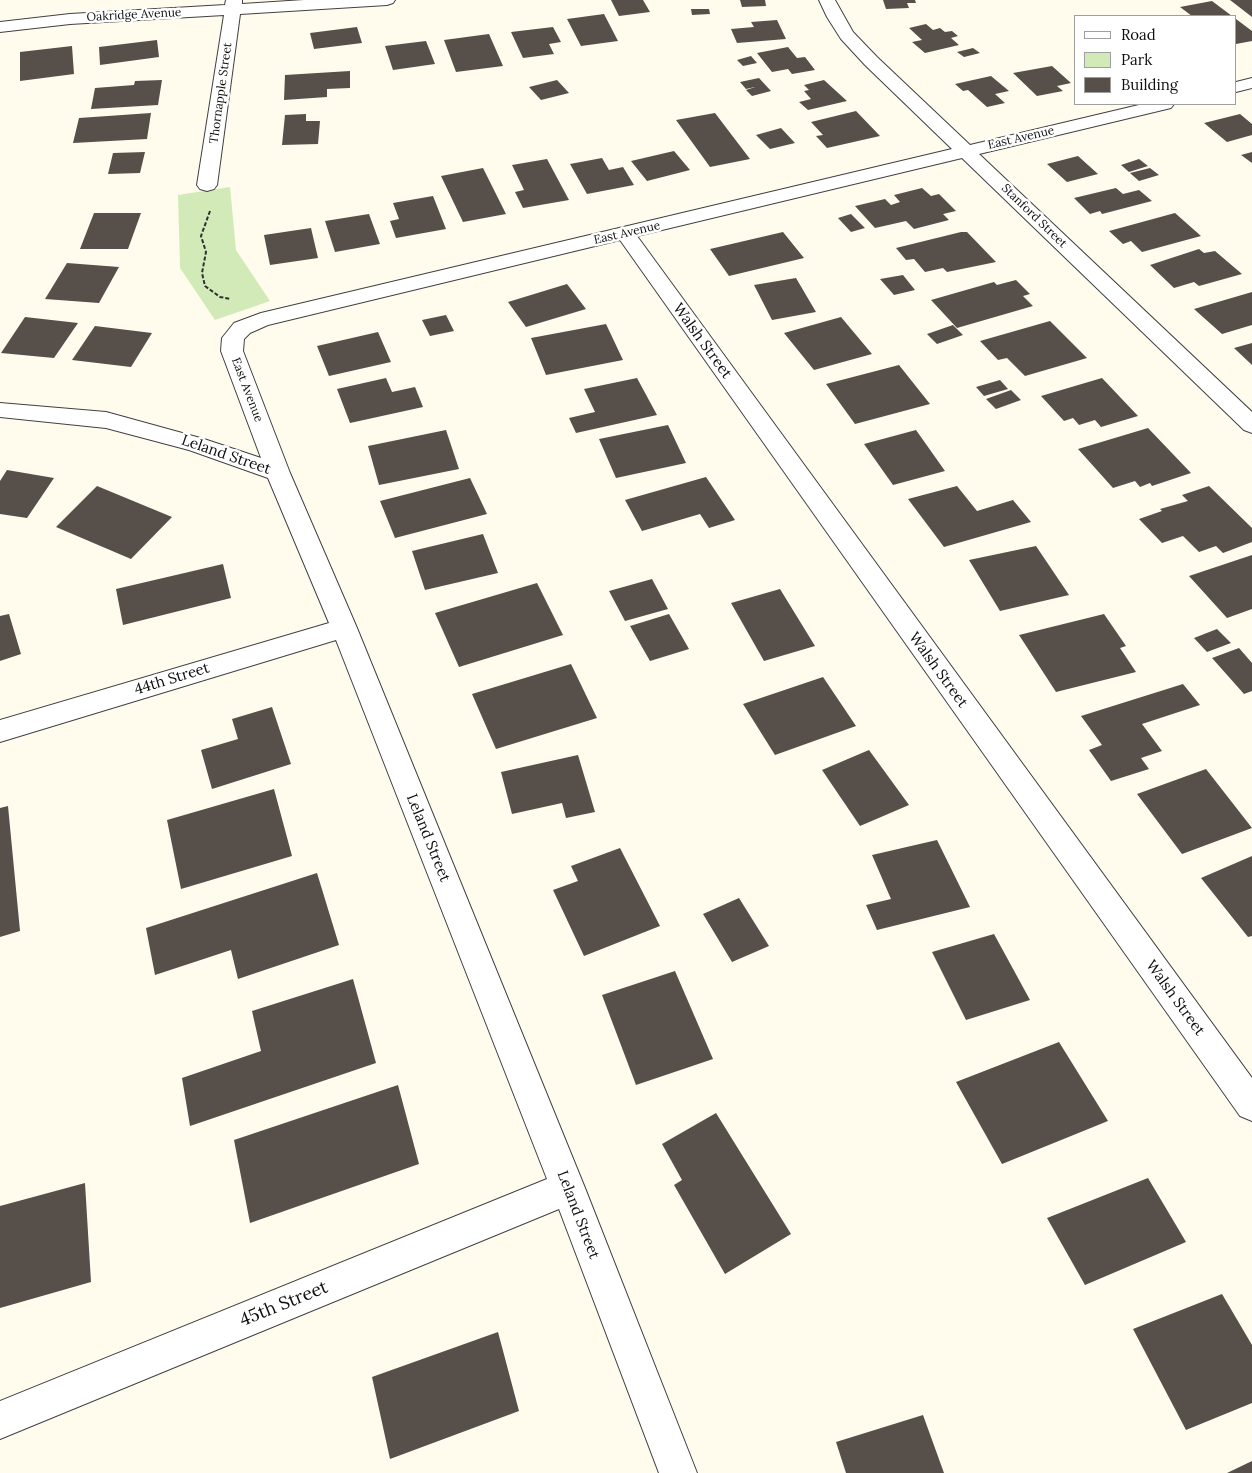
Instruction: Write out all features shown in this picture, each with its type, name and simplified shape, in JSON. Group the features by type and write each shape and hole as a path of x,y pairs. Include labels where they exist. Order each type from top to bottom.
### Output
{"street":[{"name":"Oakridge Avenue","path":"0,28 70,19 234,5 387,0"},
{"name":"Stanford Street","path":"827,0 835,17 847,34 871,61 1252,424"},
{"name":"Thornapple Street","path":"207,185 234,5"},
{"path":"1237,87 1252,83"},
{"name":"East Avenue","path":"278,473 232,351 233,338 242,328 261,320 1161,105"},
{"name":"Walsh Street","path":"625,234 1252,1106"},
{"name":"Leland Street","path":"0,410 106,420 196,444 278,473 344,628 568,1188 678,1473"},
{"name":"44th Street","path":"0,731 344,628"},
{"name":"45th Street","path":"0,1420 568,1188"}],"path":[{"path":"207,185 199,192 200,198 210,204 211,214 202,229 201,236 206,252 202,273 205,286 220,296 236,300"}],"green space":[{"path":"230,187 236,250 270,301 215,320 180,268 178,195"}],"building":[{"path":"611,0 643,0 650,12 619,16"},
{"path":"740,0 765,0 766,6 742,7"},
{"path":"883,0 915,0 916,3 907,3 909,8 886,9"},
{"path":"1230,0 1252,0 1252,17"},
{"path":"1212,1 1231,15 1191,15 1180,7"},
{"path":"691,9 709,9 710,14 692,15"},
{"path":"604,14 618,41 581,46 567,19"},
{"path":"777,20 786,39 737,43 731,29 754,27 751,22"},
{"path":"1237,20 1252,31 1252,41 1237,44"},
{"path":"926,24 933,30 940,28 945,32 952,31 958,36 951,38 959,45 925,53 912,42 922,40 909,28"},
{"path":"357,27 362,43 314,49 310,33"},
{"path":"553,27 561,42 549,44 554,54 523,58 511,32"},
{"path":"489,34 503,66 456,72 444,40"},
{"path":"157,40 159,57 100,65 99,47"},
{"path":"426,41 435,64 393,70 385,46"},
{"path":"72,46 74,74 20,81 20,52"},
{"path":"788,47 797,58 805,57 815,70 792,74 788,69 772,72 757,53"},
{"path":"973,48 980,53 964,57 957,52"},
{"path":"751,56 757,63 743,66 737,60"},
{"path":"1052,66 1071,83 1057,86 1063,91 1037,96 1013,73"},
{"path":"350,71 350,88 327,89 327,97 284,100 285,75"},
{"path":"991,76 1009,91 995,94 1005,103 987,107 968,90 963,91 955,84"},
{"path":"759,78 771,91 752,96 746,90 755,87 746,89 740,82"},
{"path":"162,80 158,105 91,109 95,88 134,85 135,81"},
{"path":"557,80 569,93 541,100 529,87"},
{"path":"824,80 847,101 808,110 799,102 811,99 804,91 809,90 804,85"},
{"path":"856,111 880,136 827,148 816,136 823,135 811,122"},
{"path":"151,113 147,139 73,143 79,118"},
{"path":"715,113 750,159 710,167 676,120"},
{"path":"306,114 306,121 320,121 318,144 282,145 285,115"},
{"path":"1240,114 1252,124 1252,135 1227,142 1204,123"},
{"path":"781,128 795,143 770,149 756,135"},
{"path":"674,151 690,170 647,181 631,161"},
{"path":"145,152 140,173 108,174 113,153"},
{"path":"1252,152 1252,163 1241,155"},
{"path":"1078,156 1098,174 1067,182 1047,164"},
{"path":"602,158 609,170 623,167 634,185 587,194 570,164"},
{"path":"547,159 569,200 523,208 515,192 524,190 512,165"},
{"path":"1139,159 1148,166 1129,172 1121,165"},
{"path":"483,168 506,214 463,222 441,176"},
{"path":"1150,168 1159,175 1139,181 1130,173"},
{"path":"922,188 931,196 939,194 956,211 943,214 949,220 914,229 906,221 875,228 855,206 885,199 891,205 900,202 894,195"},
{"path":"1116,188 1123,194 1139,190 1152,201 1102,214 1100,211 1090,214 1074,198"},
{"path":"433,196 446,229 396,238 390,221 399,219 393,203"},
{"path":"94,213 141,213 128,249 80,249"},
{"path":"1175,213 1201,236 1142,252 1131,241 1123,244 1109,231"},
{"path":"369,214 380,244 335,252 325,221"},
{"path":"851,214 865,228 851,232 838,218"},
{"path":"311,228 318,258 270,265 264,235"},
{"path":"783,232 804,258 729,276 710,249"},
{"path":"967,232 996,262 947,272 943,268 925,272 914,259 906,260 896,248"},
{"path":"1199,249 1204,253 1215,251 1242,274 1199,286 1194,282 1174,288 1150,265"},
{"path":"67,263 119,267 99,303 45,299"},
{"path":"903,275 915,290 894,295 880,279"},
{"path":"796,278 816,312 772,320 754,285"},
{"path":"1016,280 1030,294 1023,296 1033,306 957,328 931,300 994,282 997,285"},
{"path":"567,284 586,309 526,327 508,302"},
{"path":"1252,292 1252,325 1222,334 1194,309"},
{"path":"446,315 454,331 430,336 422,320"},
{"path":"25,317 78,323 54,358 1,353"},
{"path":"841,317 872,354 814,370 784,333"},
{"path":"1050,321 1087,358 1025,376 1007,358 998,360 980,341"},
{"path":"606,324 623,360 546,375 531,338"},
{"path":"953,325 963,335 937,344 927,334"},
{"path":"95,326 152,333 131,367 72,360"},
{"path":"378,332 391,362 329,376 317,346"},
{"path":"1252,343 1252,365 1234,348"},
{"path":"899,365 930,404 855,424 826,384"},
{"path":"386,378 392,392 415,387 423,407 350,423 337,389"},
{"path":"637,378 657,415 576,433 569,418 595,412 584,389"},
{"path":"1102,378 1138,416 1101,427 1095,420 1079,425 1073,418 1064,421 1041,396"},
{"path":"1000,380 1008,389 984,396 976,387"},
{"path":"1011,390 1021,400 996,409 986,399"},
{"path":"668,425 686,463 616,478 599,439"},
{"path":"1148,428 1191,473 1152,486 1150,483 1140,487 1135,481 1113,488 1078,449"},
{"path":"446,430 459,469 379,485 368,446"},
{"path":"916,430 945,471 893,485 864,444"},
{"path":"7,470 54,478 27,518 0,514 0,481"},
{"path":"706,477 735,520 709,528 700,514 642,531 625,500"},
{"path":"470,478 487,514 395,538 380,501"},
{"path":"97,486 172,517 131,559 56,527"},
{"path":"957,486 977,511 1013,500 1031,522 944,547 908,499"},
{"path":"1209,486 1252,528 1252,542 1223,553 1216,546 1199,552 1183,536 1162,543 1139,519 1162,511 1160,509 1188,501 1182,495"},
{"path":"483,534 498,573 425,590 412,551"},
{"path":"1036,546 1069,595 1000,611 969,560"},
{"path":"1252,555 1252,609 1227,618 1189,576"},
{"path":"223,564 231,598 123,625 116,589"},
{"path":"652,579 668,609 625,621 609,591"},
{"path":"537,583 563,635 459,667 435,613"},
{"path":"780,589 815,646 764,661 731,603"},
{"path":"9,614 21,654 0,661 0,616"},
{"path":"669,614 689,649 650,661 630,626"},
{"path":"1104,614 1126,646 1120,648 1136,672 1056,692 1019,635"},
{"path":"1217,629 1231,643 1207,652 1194,638"},
{"path":"1239,648 1252,663 1252,691 1244,694 1212,658"},
{"path":"571,664 597,718 496,749 472,694"},
{"path":"823,677 856,726 775,755 743,704"},
{"path":"1183,684 1200,705 1142,724 1162,751 1141,758 1149,769 1111,781 1089,750 1102,745 1081,716"},
{"path":"272,707 291,764 212,789 201,750 238,739 232,719"},
{"path":"869,750 909,805 860,826 822,770"},
{"path":"578,755 595,812 566,818 562,803 512,814 501,772"},
{"path":"1206,769 1252,828 1182,854 1137,794"},
{"path":"274,789 292,856 181,889 167,820"},
{"path":"8,806 20,931 0,937 0,808"},
{"path":"937,840 970,907 877,930 866,905 891,899 872,855"},
{"path":"620,848 660,926 584,956 553,890 578,881 571,866"},
{"path":"1252,856 1252,936 1248,937 1201,878"},
{"path":"317,873 339,945 238,979 231,950 155,975 146,928"},
{"path":"739,898 769,946 732,962 703,914"},
{"path":"994,934 1030,1000 966,1020 932,952"},
{"path":"675,971 713,1059 636,1085 602,995"},
{"path":"353,979 376,1063 190,1126 182,1078 261,1051 252,1011"},
{"path":"1059,1042 1108,1121 1002,1164 956,1082"},
{"path":"398,1085 419,1164 250,1223 234,1140"},
{"path":"716,1113 791,1234 725,1274 674,1185 682,1180 662,1144"},
{"path":"1148,1178 1186,1242 1085,1285 1047,1218"},
{"path":"85,1183 91,1282 0,1308 0,1206"},
{"path":"1222,1294 1252,1345 1252,1403 1186,1430 1133,1329"},
{"path":"498,1332 519,1411 390,1459 372,1377"},
{"path":"923,1415 944,1473 846,1473 836,1442"},
{"path":"1252,1461 1252,1473 1227,1473"}]}
